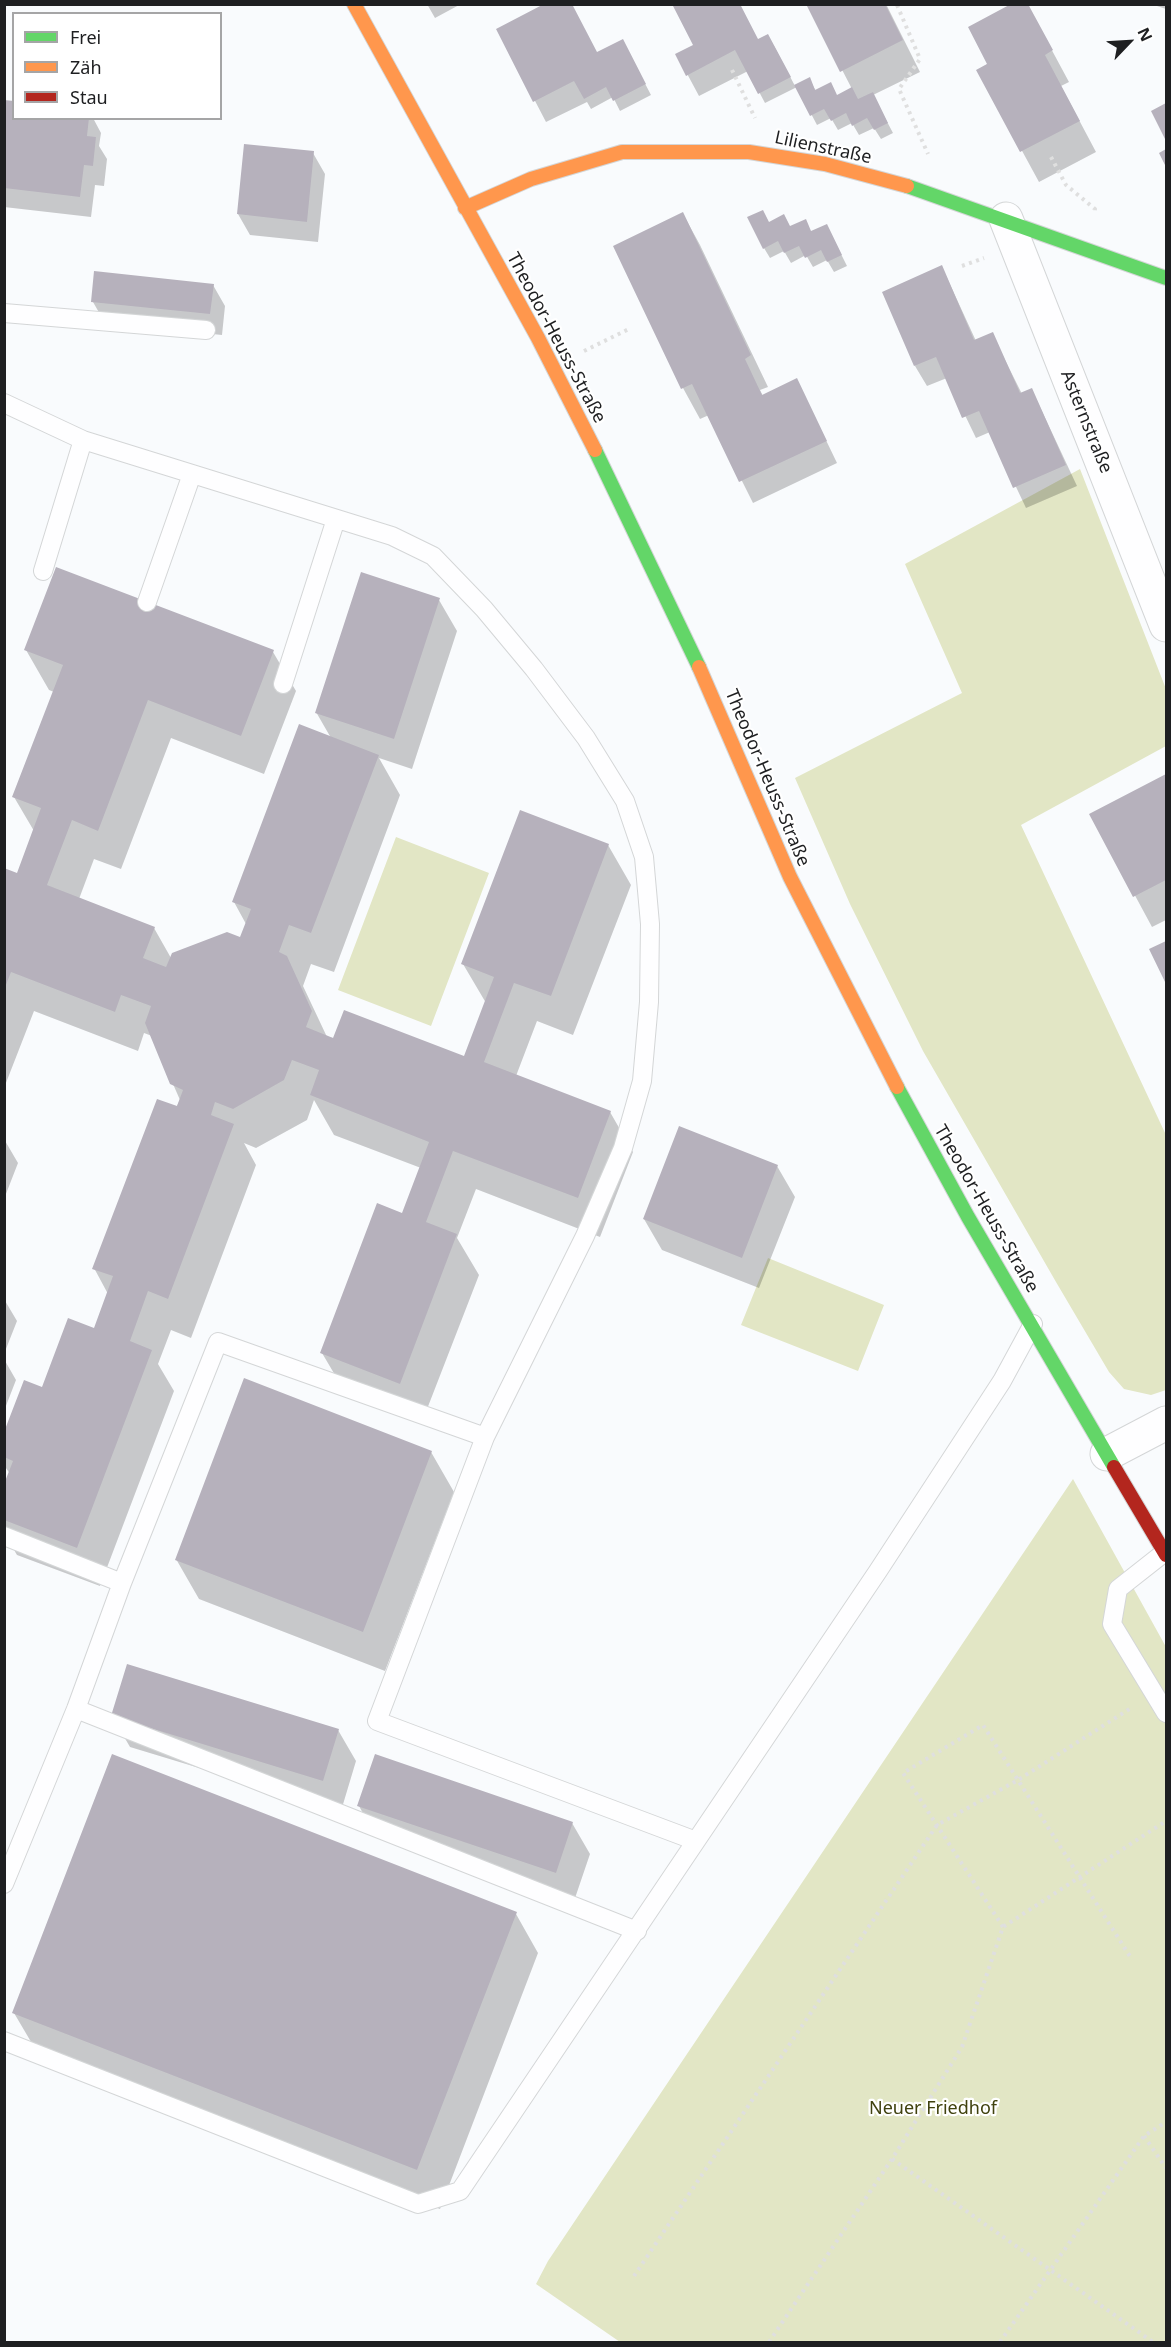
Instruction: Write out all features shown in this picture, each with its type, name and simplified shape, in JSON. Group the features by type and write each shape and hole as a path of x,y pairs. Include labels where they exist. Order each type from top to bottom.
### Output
{"street":[{"name":"Theodor-Heuss-Straße","path":"354,4 552,366 619,497 712,696 790,877 878,1052 968,1217 1166,1553"},
{"name":"Lilienstraße","path":"465,208 531,179 622,152 748,152 825,164 948,199 1167,278"},
{"name":"Asternstraße","path":"1006,219 1167,625"},
{"path":"1107,1454 1167,1423"}],"lane":[{"path":"4,313 206,330"},
{"path":"4,403 83,440 392,536 433,556 484,609 534,669 586,738 625,801 644,856 650,924 649,1002 639,1092 623,1148 585,1236 485,1437 377,1721 696,1841"},
{"path":"43,571 83,440"},
{"path":"147,602 192,474"},
{"path":"283,684 336,519"},
{"path":"4,2041 418,2204 460,2191 637,1931 996,1391 1033,1324"},
{"path":"4,1884 76,1710 122,1583 218,1342 485,1437"},
{"path":"4,1536 122,1583"},
{"path":"1166,1553 1118,1589 1112,1624 1167,1713"},
{"path":"76,1710 637,1931"}],"path":[{"path":"897,5 920,59 899,89 948,199"},
{"path":"1051,157 1066,185 1095,209 1088,249"},
{"path":"552,366 629,329"},
{"path":"634,2276 938,1825 1018,1780 1154,1693"},
{"path":"1003,1927 903,1773 982,1725 1131,1958"},
{"path":"769,2343 892,2158 962,2047 1003,1927 1167,1821"},
{"path":"1000,2343 1048,2270 1144,2136 1167,2122"},
{"path":"1144,2136 1167,2169"},
{"path":"892,2158 1153,2343"}],"green space":[{"path":"1080,469 1166,689 1166,746 1021,825 1166,1135 1166,1390 1151,1395 1124,1389 1109,1372 1056,1282 923,1051 850,904 795,778 962,693 905,564"},
{"path":"396,837 489,873 431,1026 338,990"},
{"path":"768,1258 884,1305 858,1371 741,1325"},
{"name":"Neuer Friedhof","path":"1073,1479 1166,1647 1166,2342 620,2342 536,2284 548,2261"}],"building":[{"path":"544,4 572,4 597,52 623,39 646,84 613,101 606,87 584,99 574,81 533,102 496,29"},
{"path":"672,4 740,4 758,39 768,34 791,77 758,94 735,50 686,76 675,54 693,45"},
{"path":"806,4 885,4 903,40 840,72"},
{"path":"1011,4 1028,4 1053,50 1045,55 1080,121 1020,152 976,70 987,64 968,27"},
{"path":"810,77 815,90 831,82 837,95 852,87 858,99 873,92 888,123 874,130 867,118 852,126 846,113 831,121 824,109 810,116 794,85"},
{"path":"4,100 12,101 12,120 89,120 87,136 96,137 93,166 84,165 80,197 4,188"},
{"path":"1166,103 1166,141 1151,111"},
{"path":"244,144 314,151 307,222 237,214"},
{"path":"1166,149 1166,167 1159,153"},
{"path":"763,210 769,222 784,214 790,226 806,219 811,231 827,224 842,255 827,262 821,250 805,258 799,246 784,253 778,241 763,249 747,217"},
{"path":"683,212 751,355 745,359 762,395 797,378 827,441 739,482 692,384 681,389 613,246"},
{"path":"942,265 974,340 993,332 1020,393 1032,388 1066,465 1013,488 979,411 962,418 936,357 914,366 882,292"},
{"path":"94,271 214,284 210,314 91,302"},
{"path":"56,567 274,650 241,736 148,700 98,831 72,820 47,885 155,927 143,958 166,967 172,953 227,932 240,937 251,909 232,902 299,724 379,755 311,933 289,925 279,952 287,956 312,1011 306,1027 333,1038 344,1010 464,1056 494,977 461,964 520,810 609,844 551,996 514,983 484,1062 611,1111 578,1198 453,1151 426,1222 457,1234 400,1384 320,1353 377,1203 402,1213 429,1142 310,1095 319,1070 292,1060 284,1080 233,1109 215,1102 211,1115 234,1124 168,1299 148,1291 130,1341 152,1350 77,1548 4,1520 4,1484 13,1461 4,1457 4,1432 24,1380 42,1387 68,1318 94,1328 113,1276 92,1269 157,1099 177,1106 183,1090 170,1084 145,1023 151,1006 121,995 115,1012 11,972 4,990 4,868 17,873 41,808 12,797 63,665 24,650"},
{"path":"361,572 440,598 394,739 315,713"},
{"path":"1166,774 1166,880 1133,897 1089,814"},
{"path":"1166,941 1166,984 1149,949"},
{"path":"679,1126 778,1165 742,1258 643,1219"},
{"path":"244,1378 432,1451 363,1632 175,1560"},
{"path":"127,1664 339,1729 323,1781 111,1716"},
{"path":"112,1754 517,1912 417,2170 12,2013"},
{"path":"375,1754 573,1822 556,1873 357,1806"}],"traffic: fast":[{"path":"907,186 1166,278"},
{"path":"595,450 699,667"},
{"path":"897,1087 968,1217 1114,1467"}],"traffic: slow":[{"path":"354,4 538,338 595,450"},
{"path":"465,208 531,179 622,152 749,152 825,164 907,186"},
{"path":"699,667 790,877 897,1087"}],"traffic: jam":[{"path":"1114,1467 1166,1555"}]}
